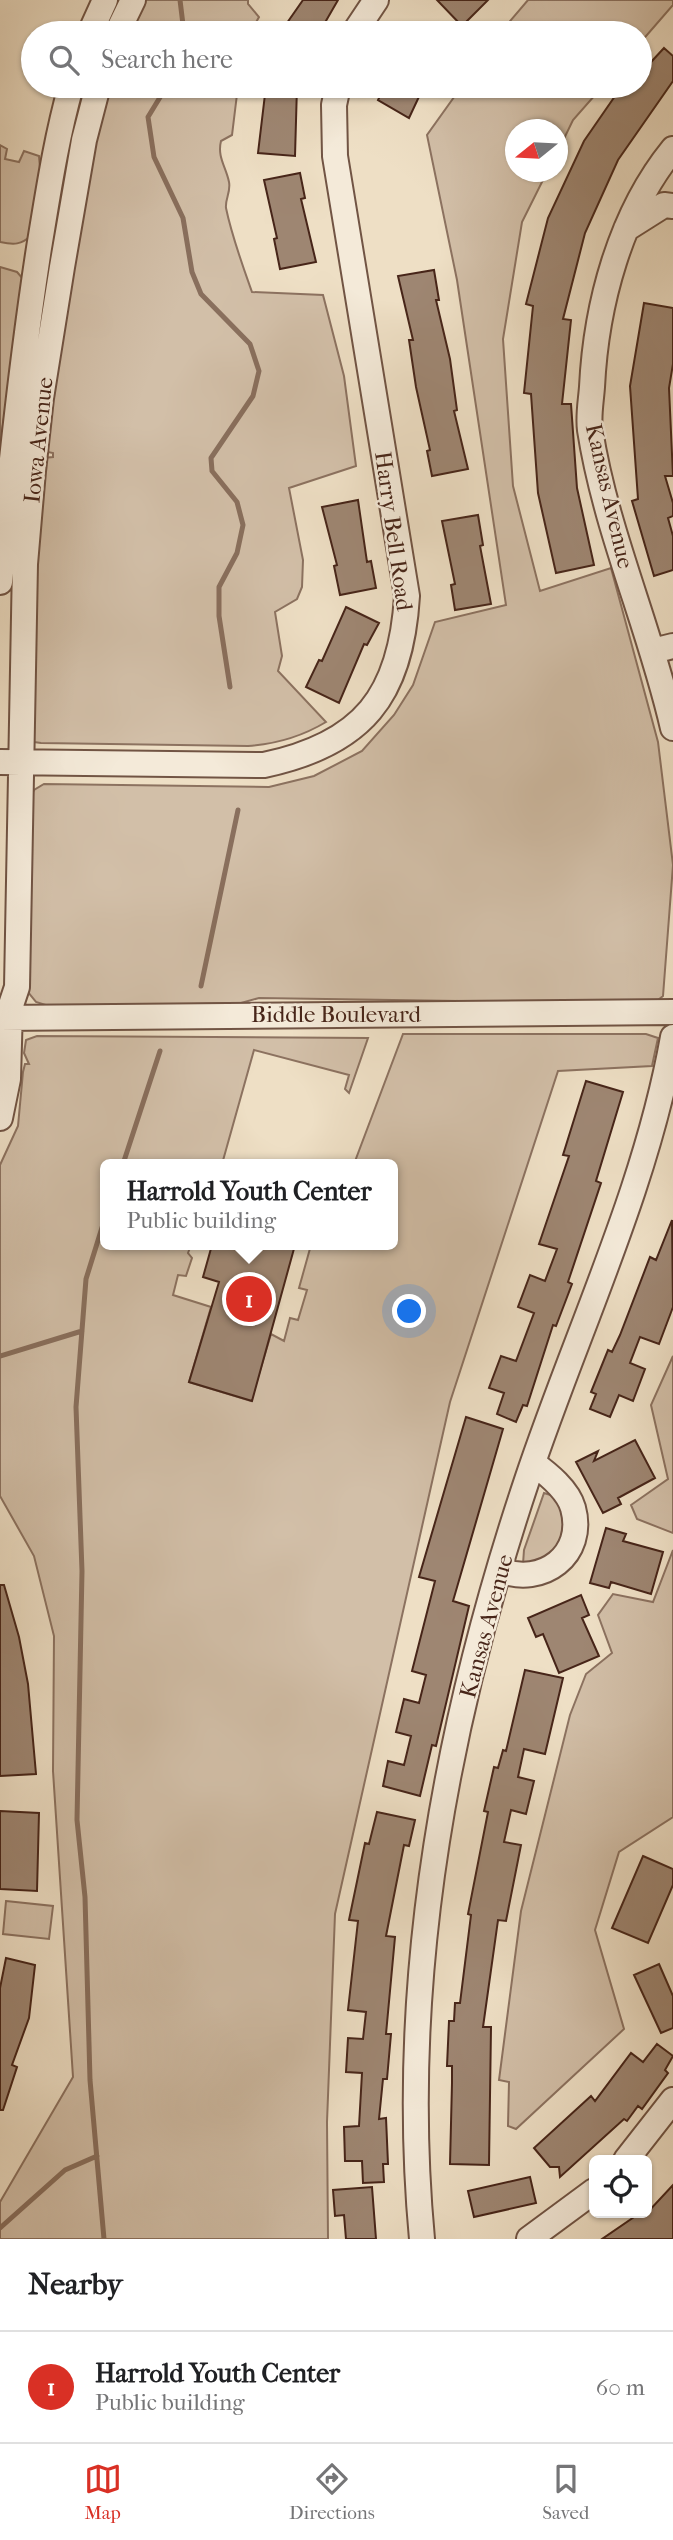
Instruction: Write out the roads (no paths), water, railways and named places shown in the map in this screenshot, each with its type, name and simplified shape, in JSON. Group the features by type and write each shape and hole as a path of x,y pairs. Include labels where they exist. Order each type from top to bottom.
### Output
{"street":[{"path":"95,21 105,0"},
{"path":"122,21 132,0"},
{"path":"362,21 376,0"},
{"name":"Iowa Avenue","path":"0,582 39,250 69,98"},
{"name":"Iowa Avenue","path":"0,1118 8,1079 5,1008 17,987 11,763 26,564 14,469 41,398 84,140 95,98"},
{"name":"Harry Bell Road","path":"11,763 264,765 299,758 332,742 362,722 397,665 405,636 407,596 335,156 335,98"},
{"name":"Kansas Avenue","path":"673,149 634,209 608,282 593,359 590,428 617,544 663,648 673,727"},
{"path":"626,229 664,205 673,206"},
{"name":"Biddle Boulevard","path":"5,1008 673,1013"},
{"name":"Kansas Avenue","path":"428,2235 414,2116 422,1959 444,1797 479,1637 533,1463 645,1155 664,1091 673,1037"},
{"path":"500,1570 515,1576 534,1576 549,1570 573,1541 576,1522 573,1505 558,1484 533,1463"},
{"path":"630,2155 673,2100"},
{"path":"529,2239 589,2195"}],"waterway":[{"path":"180,0 183,21"},
{"path":"160,98 148,117 154,157 183,218 192,272 201,294 250,344 259,371 253,396 211,458 212,471 237,502 243,525 237,553 219,587 219,616 230,687"},
{"path":"201,986 238,810"},
{"path":"125,1159 160,1051"},
{"path":"100,1234 86,1279 76,1407 82,1571 77,1820 85,1897 90,2080 104,2239"},
{"path":"0,1356 82,1331"},
{"path":"0,2228 65,2170 97,2156"}],"place":[{"name":"Harrold Youth Center","path":"249,1299"}]}
